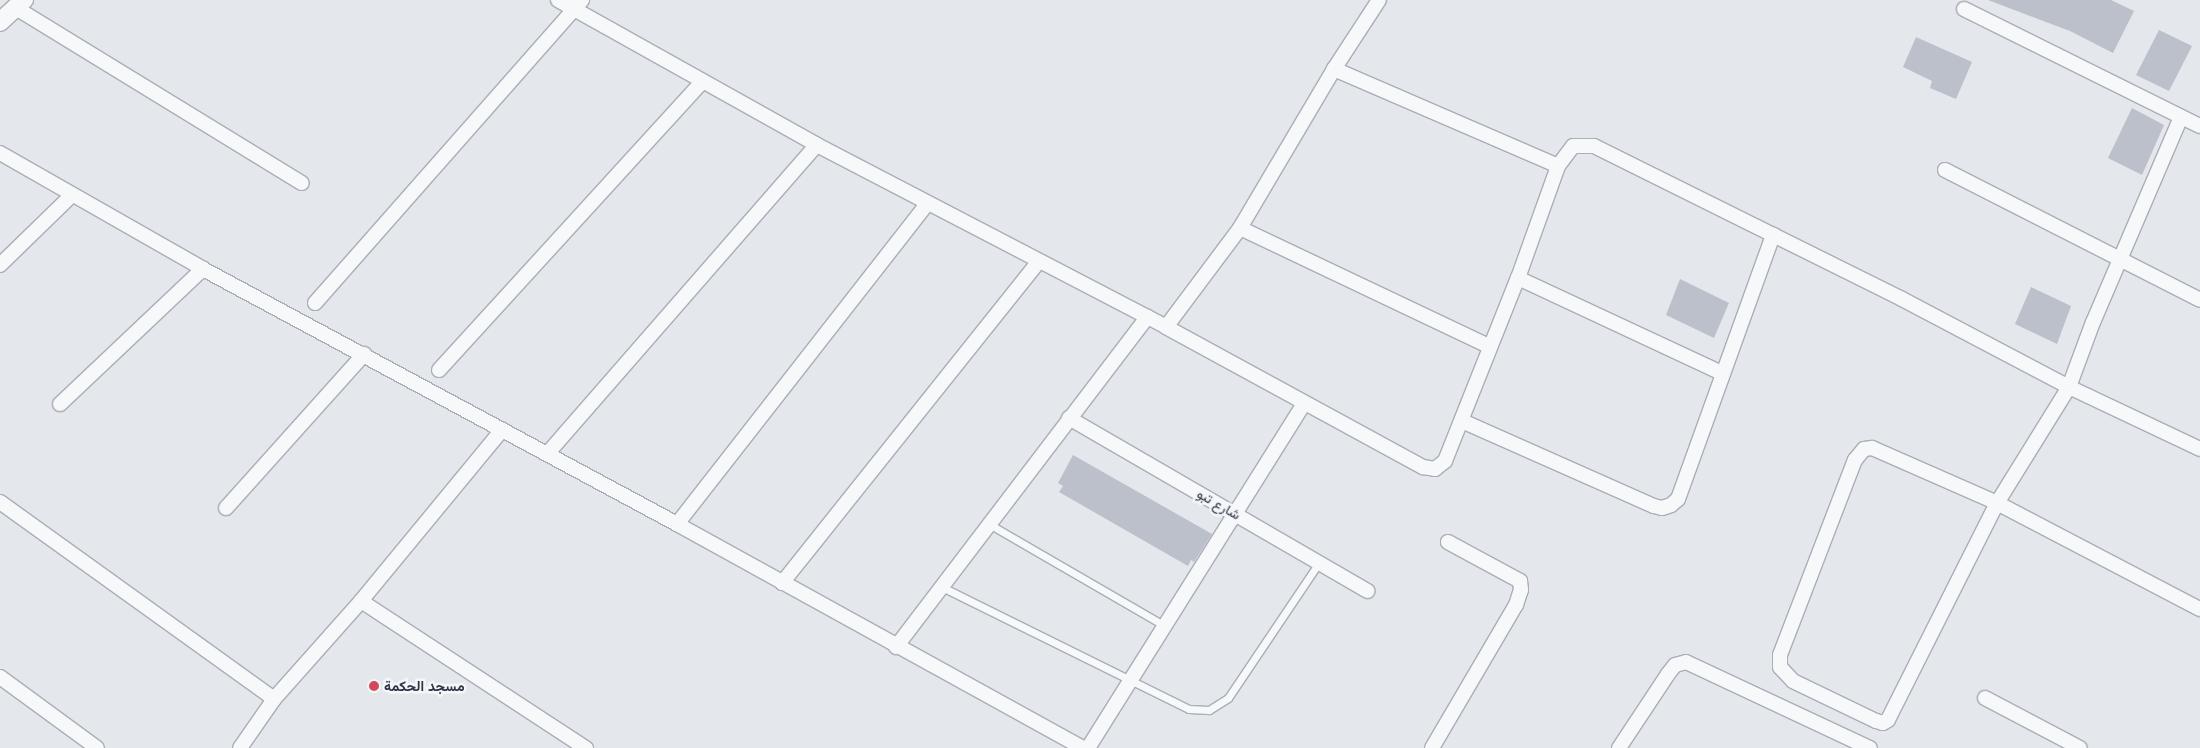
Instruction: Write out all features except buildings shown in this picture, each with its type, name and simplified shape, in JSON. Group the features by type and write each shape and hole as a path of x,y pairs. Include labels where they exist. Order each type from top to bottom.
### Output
{"street":[{"path":"558,0 579,5 702,81 818,145 1166,327 1424,467 1435,469 1445,461 1462,421 1489,346 1518,278 1558,166 1573,146 1594,146 1773,235 2069,387 2200,449"},
{"path":"1166,327 1240,228 1334,69 1379,0"},
{"path":"0,22 20,4 302,183"},
{"path":"315,303 579,5"},
{"path":"1964,9 2200,126"},
{"path":"1334,69 1558,166"},
{"path":"439,370 702,81"},
{"path":"2181,117 2119,261 2069,387 1997,503 1888,720 1883,723 1876,721 1786,676 1780,667 1780,655 1858,454 1872,448 1997,503 2200,609"},
{"path":"547,454 818,145"},
{"path":"0,153 203,269 677,524 896,647 1082,748"},
{"path":"1945,170 2119,261 2200,300"},
{"path":"0,265 72,194"},
{"path":"677,524 928,203"},
{"path":"1240,228 1489,346"},
{"path":"1462,421 1662,508 1678,498 1773,235"},
{"path":"782,583 1039,261"},
{"path":"60,404 203,269"},
{"path":"1518,278 1722,373"},
{"path":"896,647 1147,318"},
{"path":"226,508 364,354"},
{"path":"1088,748 1163,625 1304,403"},
{"name":"شارع تبو","path":"1069,418 1234,512 1318,564 1368,591"},
{"path":"240,748 274,699 361,601 502,430"},
{"path":"0,502 274,699"},
{"path":"1432,748 1516,605 1521,590 1520,581 1448,542"},
{"path":"361,601 586,748"},
{"path":"1618,748 1668,674 1676,665 1686,662 1870,748"},
{"path":"0,677 97,748"},
{"path":"1985,698 2080,748"}],"lane":[{"path":"989,524 1163,625"},
{"path":"942,587 1189,709 1209,710 1228,698 1318,564"}],"place":[{"name":"مسجد الحكمة","path":"374,686"}]}
